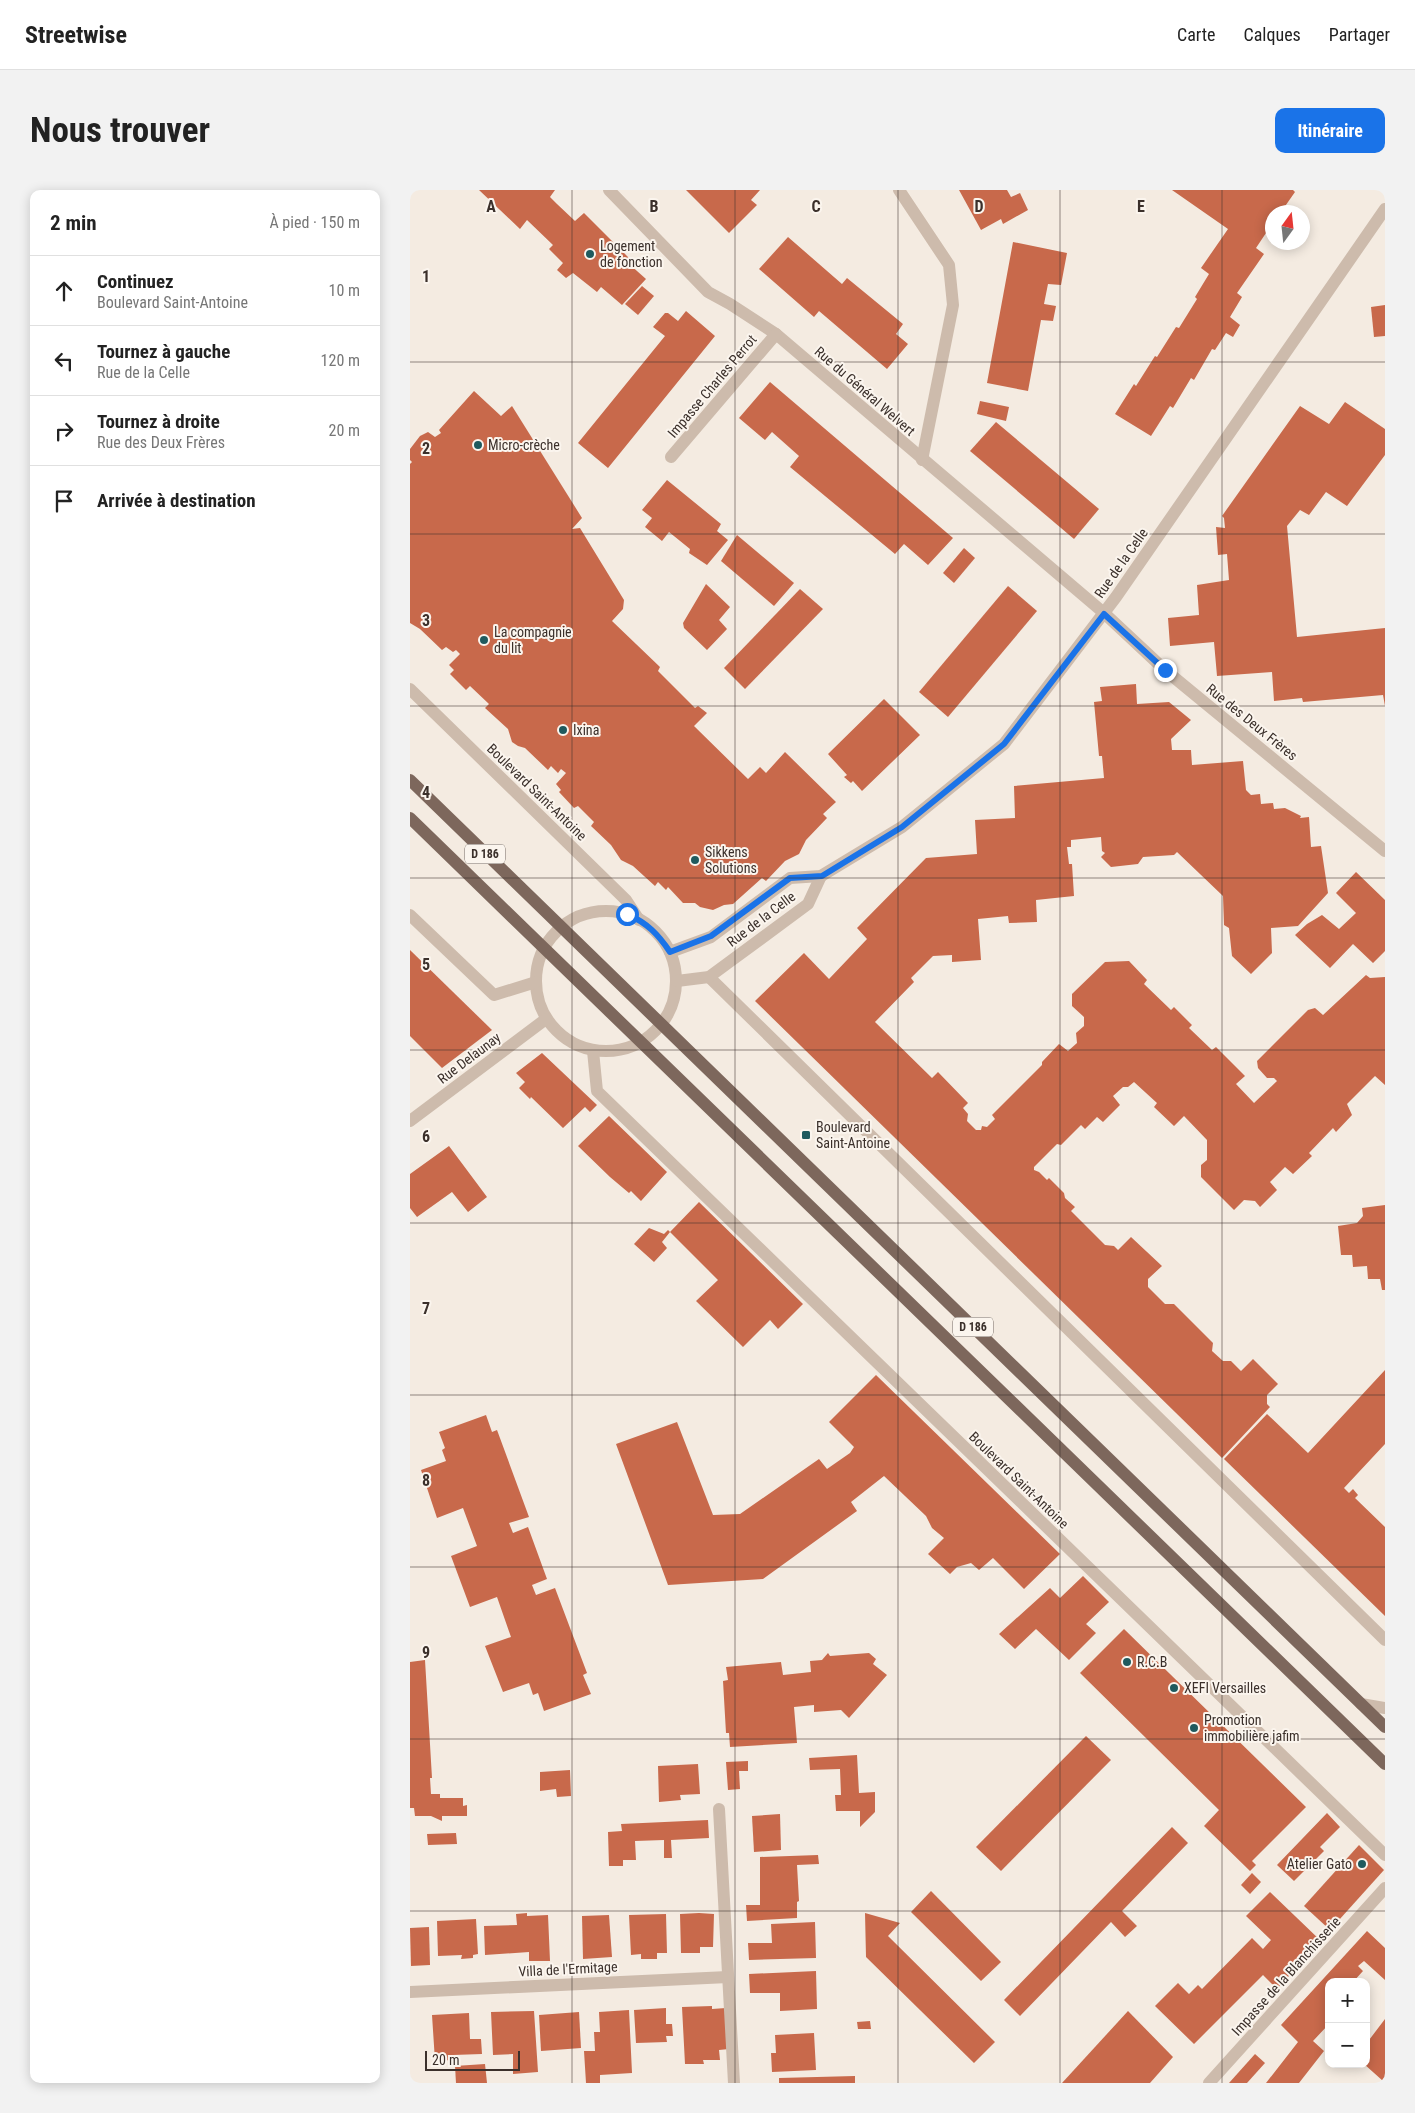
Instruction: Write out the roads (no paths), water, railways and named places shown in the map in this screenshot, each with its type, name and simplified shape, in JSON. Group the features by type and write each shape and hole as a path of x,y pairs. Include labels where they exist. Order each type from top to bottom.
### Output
{"main road":[{"name":"D 186","path":"410,780 1385,1727"},
{"name":"D 186","path":"410,818 1385,1764"}],"street":[{"name":"Rue du Général Welvert","path":"609,190 708,292 776,334 1104,614"},
{"path":"899,190 949,265 954,305 922,460"},
{"name":"Rue de la Celle","path":"670,952 711,936 790,878 822,876 902,827 1004,744 1104,614 1385,209"},
{"name":"Impasse Charles Perrot","path":"671,457 776,334"},
{"name":"Rue des Deux Frères","path":"1104,614 1165,670 1385,851"},
{"name":"Boulevard Saint-Antoine","path":"410,689 626,900 640,920"},
{"name":"Rue de la Celle","path":"709,977 808,904 822,876"},
{"name":"Boulevard Saint-Antoine","path":"600,911 627,914 640,920 657,933 670,952 676,981 670,1010 661,1025 641,1042 624,1049 609,1052 593,1050 575,1044 559,1034 546,1019 538,1002 536,982 538,964 544,948 562,926 586,914 600,911"},
{"path":"410,915 494,995 536,982"},
{"path":"676,981 709,977 1385,1640"},
{"name":"Rue Delaunay","path":"410,1121 546,1019"},
{"name":"Boulevard Saint-Antoine","path":"593,1050 597,1091 1385,1855"},
{"path":"1361,1704 1385,1708"},
{"path":"719,1809 734,2083"},
{"name":"Impasse de la Blanchisserie","path":"1209,2083 1385,1888"},
{"name":"Villa de l'Ermitage","path":"410,1992 728,1977"}],"place":[{"name":"Logement de fonction","path":"590,254"},
{"name":"Micro-crèche","path":"478,445"},
{"name":"La compagnie du lit","path":"484,640"},
{"name":"Ixina","path":"563,730"},
{"name":"Sikkens Solutions","path":"695,860"},
{"name":"Boulevard Saint-Antoine","path":"806,1135"},
{"name":"R.C.B","path":"1127,1662"},
{"name":"XEFI Versailles","path":"1174,1688"},
{"name":"Promotion immobilière jafim","path":"1194,1728"},
{"name":"Atelier Gato","path":"1362,1864"}]}
